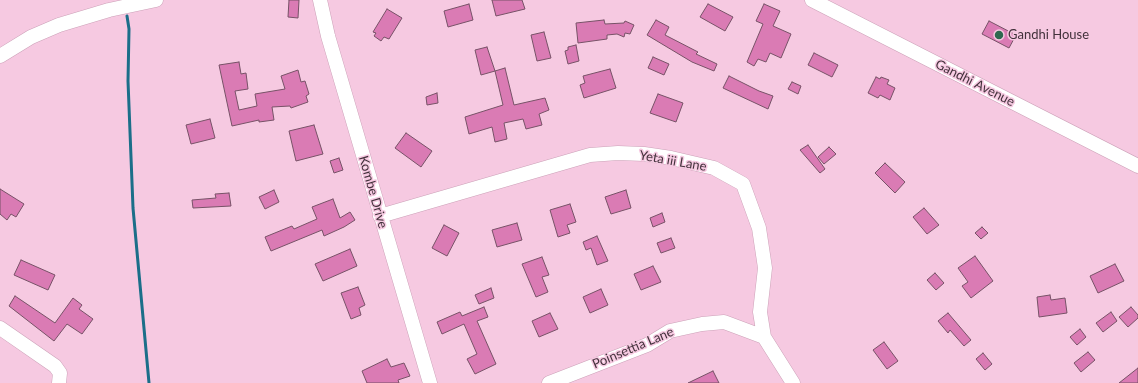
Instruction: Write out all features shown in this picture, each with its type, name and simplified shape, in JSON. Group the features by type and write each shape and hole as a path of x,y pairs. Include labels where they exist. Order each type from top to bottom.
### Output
{"street":[{"path":"0,56 31,37 59,25 109,10 156,0"},
{"name":"Kombe Drive","path":"320,0 328,36 430,383"},
{"name":"Gandhi Avenue","path":"812,0 1138,166"},
{"name":"Yeta iii Lane","path":"380,216 590,156 618,153 644,154 671,158 714,168 743,184 759,228 765,268 760,312 764,337"},
{"name":"Poinsettia Lane","path":"550,383 647,345 670,331 695,325 724,322 764,337"},
{"path":"0,328 55,366 60,373 59,383"},
{"path":"764,337 793,383"}],"building":[{"path":"289,0 299,0 298,18 288,17"},
{"path":"492,0 522,0 525,9 496,16"},
{"path":"469,4 473,20 448,27 444,11"},
{"path":"708,4 733,17 725,31 700,17"},
{"path":"764,4 780,11 773,26 791,34 781,58 770,53 766,62 758,59 754,66 747,62 763,24 756,21"},
{"path":"387,9 402,18 389,39 384,37 381,41 374,36 376,33 373,32"},
{"path":"604,20 605,24 624,23 625,21 634,25 630,34 625,33 624,37 617,34 607,35 607,39 578,43 576,23"},
{"path":"656,20 669,27 665,35 698,52 696,54 717,64 714,71 692,62 647,35"},
{"name":"Gandhi House","path":"989,21 1016,35 1009,48 982,34"},
{"path":"544,32 551,58 537,61 531,35"},
{"path":"576,45 579,61 568,64 565,51 568,50 568,47"},
{"path":"487,47 495,71 481,75 475,50"},
{"path":"814,53 838,65 832,77 808,65"},
{"path":"653,57 669,64 664,75 648,68"},
{"path":"239,62 241,74 246,73 248,89 235,91 239,110 257,106 255,94 285,89 281,76 298,70 301,82 305,81 309,94 306,96 308,102 291,108 290,106 272,107 274,120 259,122 259,120 232,126 219,65"},
{"path":"505,68 514,105 545,98 549,110 539,114 542,125 526,129 523,119 504,123 507,139 495,142 492,127 469,134 465,117 503,105 495,71"},
{"path":"610,69 616,88 584,98 580,85 585,83 583,76"},
{"path":"729,76 759,91 773,96 768,109 723,88"},
{"path":"876,77 889,80 887,84 895,88 890,100 880,95 878,98 868,93"},
{"path":"792,82 801,86 798,94 788,89"},
{"path":"437,93 438,103 427,105 426,97"},
{"path":"658,94 683,103 676,122 650,113"},
{"path":"210,119 215,138 191,144 186,125"},
{"path":"314,125 323,154 296,161 289,131"},
{"path":"406,133 432,151 421,167 395,148"},
{"path":"808,145 825,169 820,173 800,150"},
{"path":"829,147 836,154 824,164 818,157"},
{"path":"339,158 343,170 334,173 330,161"},
{"path":"885,163 905,182 895,193 875,173"},
{"path":"0,189 24,204 16,217 11,214 7,220 0,214"},
{"path":"274,190 279,202 265,209 259,197"},
{"path":"626,190 631,208 611,214 605,197"},
{"path":"229,193 231,206 193,208 192,200 216,198 215,194"},
{"path":"333,199 340,218 350,212 355,220 324,236 322,230 271,251 265,237 292,226 294,229 317,219 312,207"},
{"path":"570,204 576,222 567,225 570,233 558,237 550,210"},
{"path":"924,208 939,225 927,234 913,217"},
{"path":"662,213 665,222 653,227 650,218"},
{"path":"517,223 522,240 497,247 492,230"},
{"path":"444,225 459,233 447,256 432,248"},
{"path":"982,227 988,233 981,239 975,233"},
{"path":"597,236 608,261 597,265 591,248 586,250 583,242"},
{"path":"671,238 675,248 661,253 657,243"},
{"path":"350,249 357,266 323,281 315,264"},
{"path":"975,256 993,281 971,298 962,286 968,282 958,268"},
{"path":"542,257 549,275 542,277 548,292 536,297 522,264"},
{"path":"21,260 55,275 48,290 14,275"},
{"path":"1115,264 1124,281 1098,293 1090,276"},
{"path":"653,266 661,282 641,290 634,274"},
{"path":"935,273 944,283 936,290 927,280"},
{"path":"358,287 365,305 359,308 361,315 351,319 341,293"},
{"path":"491,288 494,298 479,304 475,295"},
{"path":"601,289 608,305 590,313 583,297"},
{"path":"1050,295 1051,300 1065,298 1067,313 1039,317 1037,297"},
{"path":"15,296 55,323 73,298 82,305 79,309 93,319 82,334 67,324 54,341 9,306"},
{"path":"484,307 488,317 477,321 496,364 475,374 467,359 477,354 464,324 442,334 437,322 460,312 462,316"},
{"path":"1131,307 1138,315 1138,318 1128,327 1119,317"},
{"path":"1111,312 1117,321 1103,332 1096,323"},
{"path":"550,313 558,329 539,337 532,321"},
{"path":"948,313 971,340 964,346 950,330 948,333 938,321"},
{"path":"1080,329 1086,337 1077,345 1070,337"},
{"path":"884,342 898,361 887,369 873,350"},
{"path":"1088,352 1095,360 1081,372 1074,363"},
{"path":"983,353 992,364 985,370 976,359"},
{"path":"387,359 391,367 404,363 410,376 398,380 399,383 367,383 362,371"},
{"path":"1138,368 1138,383 1119,383"},
{"path":"713,371 719,383 688,383"}],"waterway":[{"path":"127,16 129,29 128,81 133,208 149,383"}],"place":[{"name":"Gandhi House","path":"999,35"}]}
